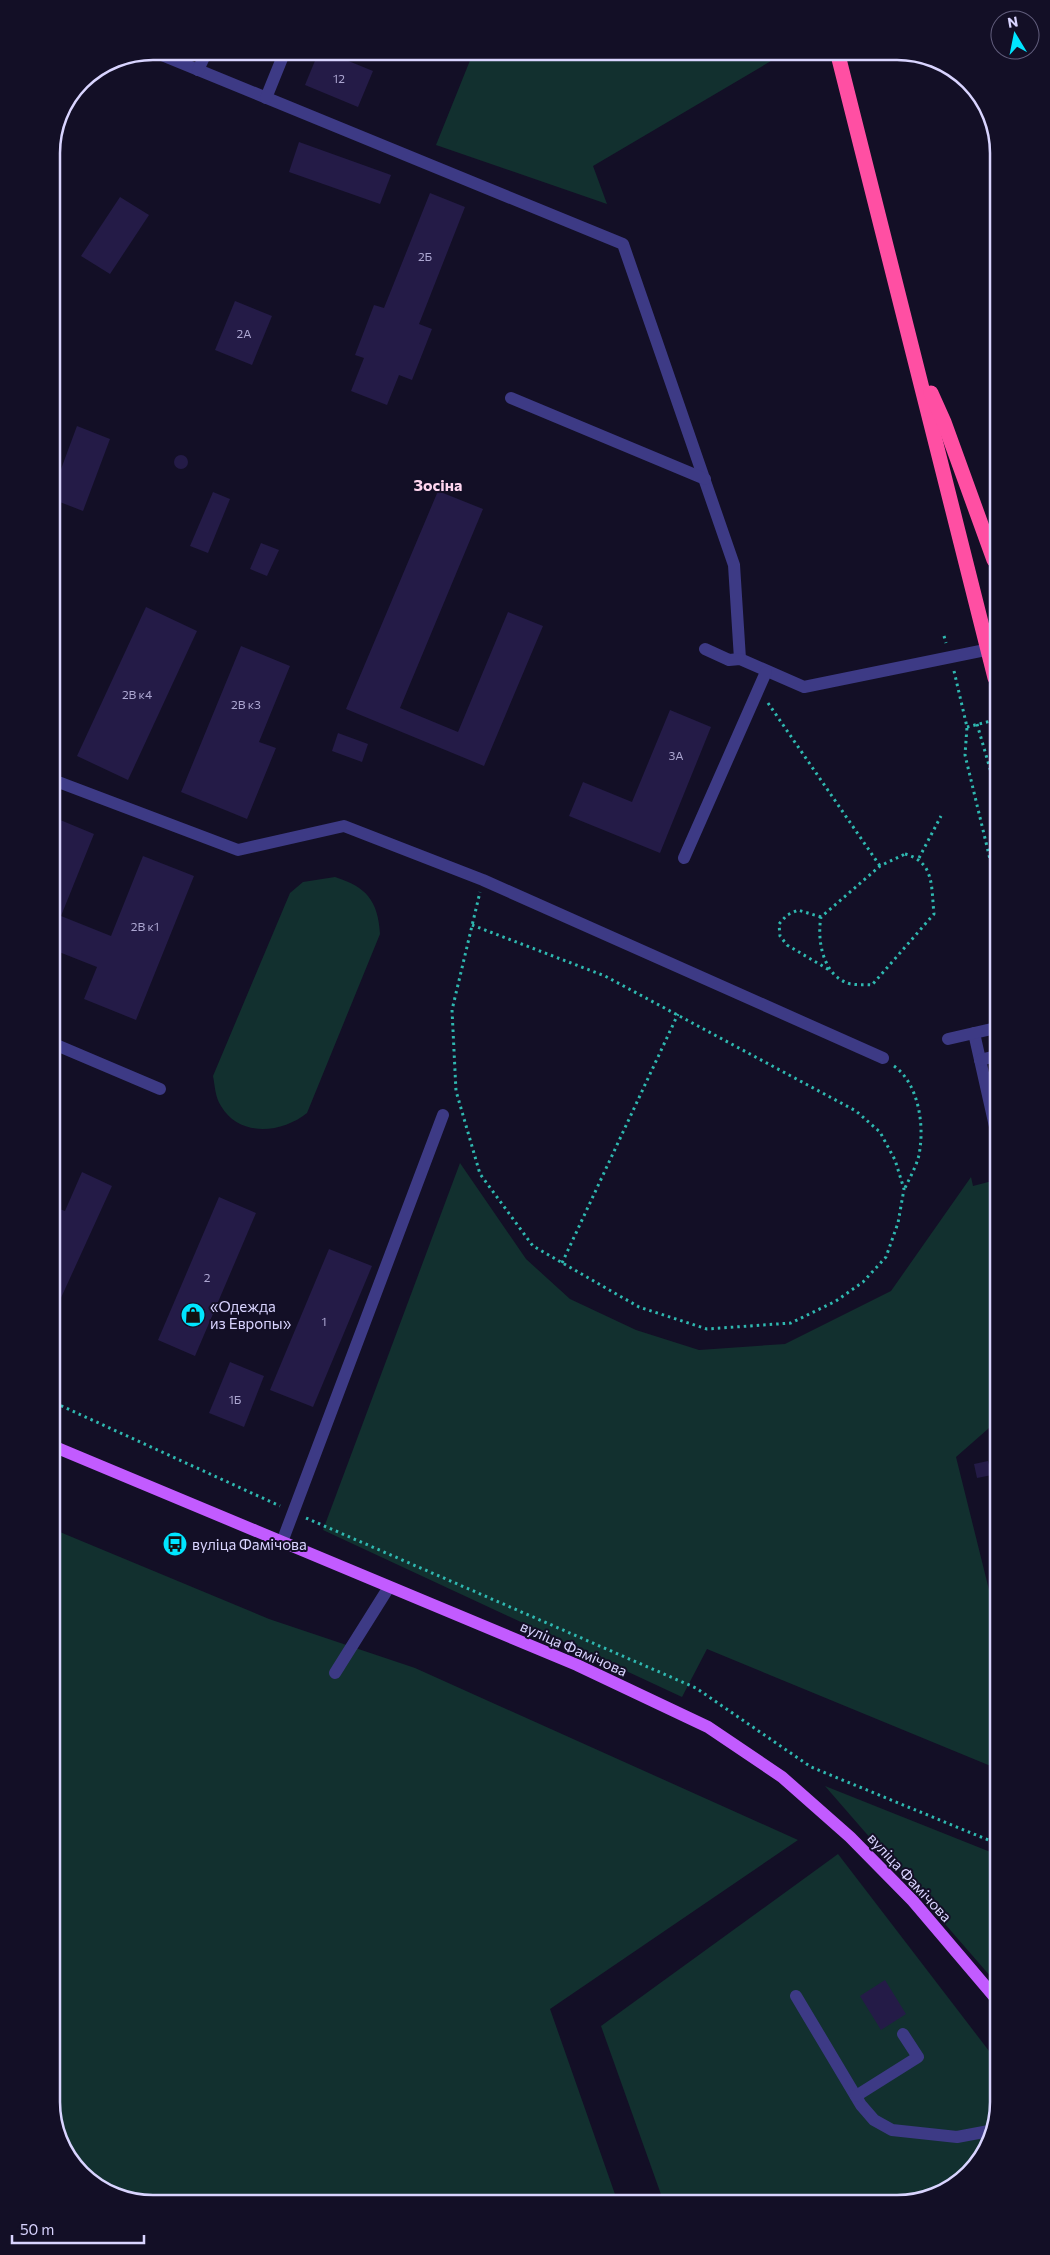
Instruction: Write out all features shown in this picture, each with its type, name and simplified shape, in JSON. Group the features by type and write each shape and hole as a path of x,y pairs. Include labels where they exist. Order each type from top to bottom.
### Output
{"highway":[{"path":"839,60 990,645"},
{"path":"918,364 944,422 990,549"}],"main road":[{"name":"вуліца Фамічова","path":"60,1449 577,1665 708,1727 782,1777 850,1837 913,1901 990,1992"}],"lane":[{"path":"174,60 623,244 734,565 740,659"},
{"path":"198,70 203,60"},
{"path":"266,98 281,60"},
{"path":"511,398 705,479"},
{"path":"705,649 730,660 740,659 804,687 990,649"},
{"path":"684,858 766,672"},
{"path":"60,783 238,850 344,826 483,880 883,1058"},
{"path":"948,1039 990,1029"},
{"path":"974,1033 990,1104"},
{"path":"60,1047 160,1090"},
{"path":"980,1060 990,1058"},
{"path":"282,1542 442,1116"},
{"path":"335,1673 389,1587"},
{"path":"796,1996 856,2096 874,2120 892,2130 957,2137 985,2132"},
{"path":"856,2096 918,2057 903,2034"}],"path":[{"path":"944,636 951,657 967,727 965,755 990,859"},
{"path":"758,688 880,866"},
{"path":"967,727 990,721"},
{"path":"977,724 990,769"},
{"path":"919,858 941,816"},
{"path":"820,916 798,910 787,915 779,924 780,936 787,945 831,971 846,983 872,985 934,914 931,885 925,864 919,858 905,854 880,866 820,916 818,934 831,971"},
{"path":"483,880 452,1010 456,1091 480,1174 533,1246 639,1307 707,1329 791,1323 836,1302 862,1282 886,1257 898,1223 904,1189 916,1167 921,1147 918,1100 900,1070 883,1058"},
{"path":"472,926 605,976 856,1111 880,1132 895,1160 904,1189"},
{"path":"562,1263 678,1014"},
{"path":"60,1405 292,1512 696,1688 811,1767 990,1841"}],"green space":[{"path":"470,60 773,60 593,166 607,204 436,145"},
{"path":"335,877 355,885 368,896 376,912 380,934 307,1113 286,1125 262,1129 250,1128 229,1116 221,1106 216,1095 213,1076 290,893 303,882"},
{"path":"460,1163 526,1259 570,1299 636,1330 699,1350 785,1344 891,1291 971,1177 973,1186 990,1182 990,1427 956,1457 990,1594 990,1766 707,1649 682,1697 323,1530"},
{"path":"60,1532 269,1619 415,1668 798,1840 550,2009 615,2195 147,2195 123,2190 96,2176 87,2168 72,2148 65,2132 60,2102"},
{"path":"825,1786 990,1852 990,1976"},
{"path":"838,1854 990,2052 990,2102 987,2126 978,2148 963,2168 944,2183 915,2193 903,2195 661,2195 601,2026"}],"building":[{"path":"315,60 346,60 373,71 358,107 305,85"},
{"path":"299,142 391,175 380,204 289,172"},
{"path":"430,193 465,207 419,324 432,329 412,380 399,375 387,405 351,391 364,358 355,355 374,305 384,308"},
{"path":"120,197 149,215 110,274 81,256"},
{"path":"235,301 272,316 252,365 215,350"},
{"path":"77,426 110,439 83,511 60,502 60,472"},
{"path":"178,455 184,455 188,462 184,469 178,469 174,465 174,459"},
{"path":"438,491 483,509 400,708 458,732 508,612 543,626 484,766 346,709"},
{"path":"213,492 230,499 208,553 190,546"},
{"path":"261,543 279,550 267,576 250,569"},
{"path":"146,607 197,631 128,780 77,756"},
{"path":"241,646 290,666 259,742 276,748 247,819 181,792"},
{"path":"670,710 711,727 660,853 569,816 583,782 632,802"},
{"path":"338,733 368,744 362,762 332,751"},
{"path":"60,820 94,834 61,916 111,936 143,856 194,876 136,1020 84,999 97,967 60,952"},
{"path":"82,1172 112,1186 60,1300 60,1209 65,1211"},
{"path":"219,1197 256,1213 195,1356 158,1340"},
{"path":"329,1249 372,1266 313,1407 270,1390"},
{"path":"230,1362 264,1376 244,1427 209,1413"},
{"path":"988,1461 990,1475 977,1478 974,1464"},
{"path":"885,1980 906,2014 881,2030 860,1996"}],"place":[{"name":"«Одежда из Европы»","path":"193,1315"},
{"name":"вуліца Фамічова","path":"175,1544"}],"district":[{"name":"Зосіна","path":"438,484"}]}
